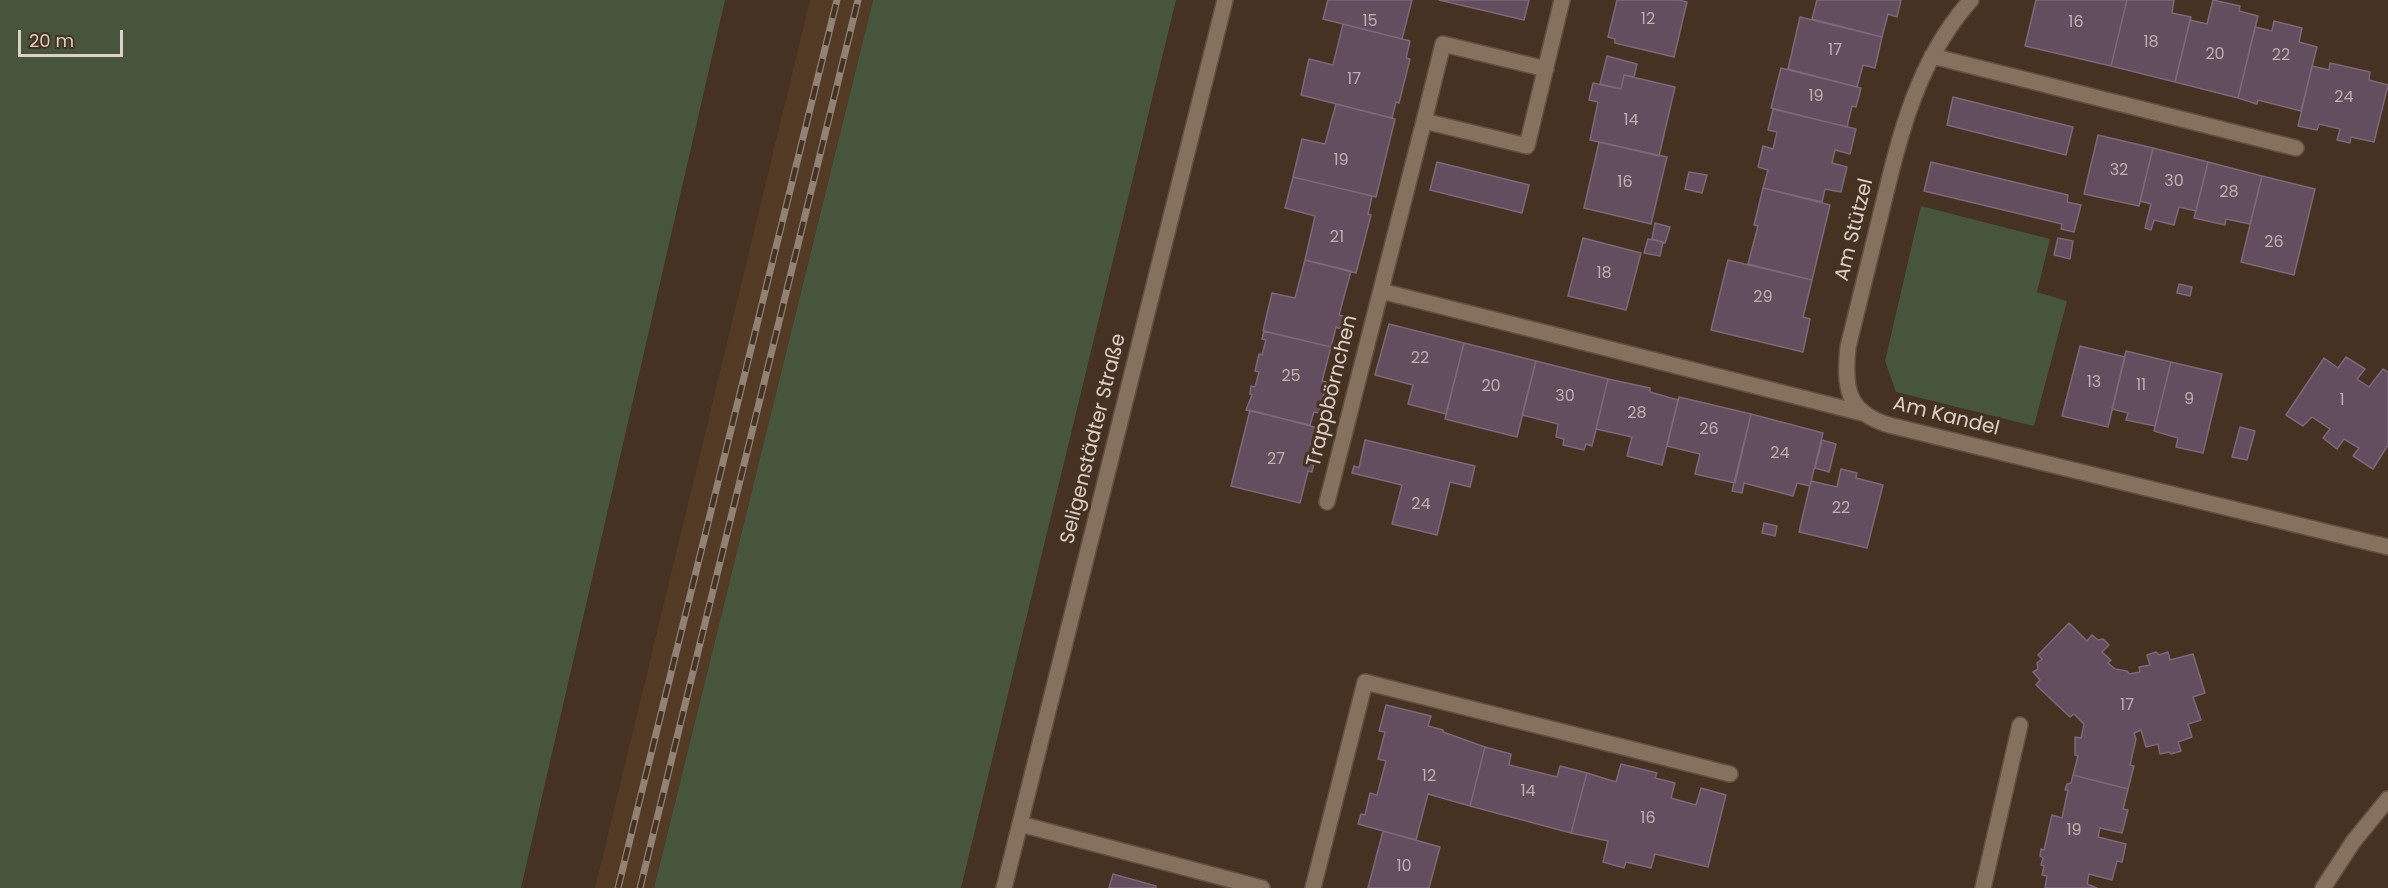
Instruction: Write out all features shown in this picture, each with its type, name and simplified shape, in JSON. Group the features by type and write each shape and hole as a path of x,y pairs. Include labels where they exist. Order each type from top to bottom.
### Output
{"street":[{"name":"Seligenstädter Straße","path":"1004,888 1225,0"},
{"path":"1424,121 1527,146 1562,0"},
{"name":"Am Stützel","path":"1866,414 1857,407 1847,386 1845,375 1848,347 1902,127 1916,88 1932,56 1971,0"},
{"name":"Trappbörnchen","path":"1327,502 1443,44 1546,69"},
{"path":"1932,56 2296,148"},
{"name":"Am Kandel","path":"1380,291 1866,414 1876,421 1889,425 2388,547"},
{"path":"1313,888 1365,682 1730,774"},
{"path":"1983,888 2020,725"},
{"path":"2323,888 2353,842 2388,799"},
{"path":"1020,824 1262,888"}],"shaded area":[{"path":"810,0 873,0 654,888 595,888"}],"green space":[{"path":"0,0 725,0 521,888 0,888"},
{"path":"873,0 1176,0 961,888 654,888"},
{"path":"1921,206 2050,239 2037,292 2067,301 2034,426 1896,392 1885,361"}],"building":[{"path":"1328,0 1412,0 1402,39 1323,19"},
{"path":"1439,0 1529,0 1524,20"},
{"path":"1617,0 1687,2 1674,57 1615,43 1615,39 1608,37"},
{"path":"1817,0 1901,0 1897,17 1888,14 1882,37 1812,19"},
{"path":"2036,0 2127,0 2111,66 2025,46"},
{"path":"2127,0 2174,0 2172,13 2191,17 2175,82 2111,66"},
{"path":"2213,0 2240,6 2239,11 2258,16 2238,98 2175,82 2190,20 2207,24"},
{"path":"1800,17 1882,37 1875,68 1863,65 1857,87 1788,69"},
{"path":"2274,21 2302,28 2299,42 2317,47 2301,111 2258,100 2257,104 2238,98 2255,27 2272,31"},
{"path":"1343,24 1410,41 1406,58 1410,59 1399,103 1396,102 1392,118 1301,95 1309,59 1333,65"},
{"path":"1607,56 1637,64 1634,77 1624,75 1621,89 1600,84"},
{"path":"2330,63 2370,72 2369,80 2388,85 2374,142 2351,137 2350,143 2337,140 2340,129 2319,124 2317,130 2298,126 2312,66 2329,70"},
{"path":"1781,68 1861,88 1856,107 1852,106 1847,127 1771,108"},
{"path":"1624,75 1675,87 1659,156 1590,140 1598,102 1589,100 1593,83 1621,89"},
{"path":"1953,97 2073,127 2066,155 1947,125"},
{"path":"1336,104 1395,119 1376,197 1293,177 1302,139 1325,144"},
{"path":"1773,109 1856,129 1850,154 1835,150 1832,163 1847,167 1841,192 1825,189 1822,202 1763,188 1768,170 1758,167 1763,146 1773,149 1777,132 1768,130"},
{"path":"2098,135 2153,148 2139,206 2084,194"},
{"path":"1599,142 1667,157 1651,224 1584,208"},
{"path":"2153,148 2208,162 2196,211 2179,207 2174,225 2154,220 2151,230 2145,228 2151,204 2140,201"},
{"path":"1437,162 1529,185 1522,213 1430,190"},
{"path":"1931,162 2068,195 2067,202 2081,205 2074,232 2061,229 2062,224 1924,191"},
{"path":"2208,162 2262,176 2250,224 2226,219 2225,225 2194,218"},
{"path":"1689,172 1707,175 1702,193 1685,189"},
{"path":"2262,176 2315,189 2294,275 2241,262"},
{"path":"1293,177 1372,196 1368,214 1371,215 1356,273 1305,260 1315,216 1285,208"},
{"path":"1763,188 1830,205 1812,280 1748,264 1758,226 1754,225"},
{"path":"1655,223 1670,227 1665,243 1652,239"},
{"path":"1583,238 1641,253 1626,310 1568,296"},
{"path":"2058,238 2073,241 2070,259 2054,255"},
{"path":"1648,239 1663,242 1660,256 1644,253"},
{"path":"1305,260 1351,271 1339,315 1343,316 1340,329 1336,327 1331,347 1263,331 1272,293 1295,298"},
{"path":"1728,260 1812,280 1803,317 1810,319 1803,352 1711,330"},
{"path":"2179,284 2192,287 2190,296 2177,293"},
{"path":"1389,324 1464,343 1446,414 1408,404 1413,385 1375,375"},
{"path":"1264,331 1331,347 1322,381 1327,382 1319,413 1314,412 1310,425 1246,410 1252,395 1250,394 1251,386 1255,387 1259,372 1255,371 1259,354 1262,355 1266,340 1262,339"},
{"path":"1464,343 1536,361 1517,437 1445,419"},
{"path":"2080,346 2125,357 2108,427 2062,416"},
{"path":"2126,351 2171,362 2155,426 2126,420 2128,413 2112,409"},
{"path":"2346,357 2365,369 2357,379 2369,387 2383,369 2388,372 2388,445 2373,469 2353,456 2359,448 2344,439 2337,449 2323,438 2330,429 2312,417 2303,426 2286,415 2324,358 2338,368"},
{"path":"1536,361 1608,379 1592,446 1586,444 1584,450 1563,445 1564,439 1556,437 1558,424 1522,415"},
{"path":"2171,362 2222,374 2203,453 2176,447 2178,438 2154,431"},
{"path":"1608,379 1650,388 1650,392 1678,400 1662,465 1627,456 1632,437 1596,429"},
{"path":"1679,397 1751,414 1735,483 1695,474 1700,454 1667,446"},
{"path":"1250,410 1318,428 1313,448 1317,449 1312,472 1308,471 1300,503 1231,486"},
{"path":"1751,414 1823,433 1810,486 1797,483 1793,496 1744,483 1742,493 1732,491"},
{"path":"2240,427 2255,431 2247,460 2232,457"},
{"path":"1365,440 1475,466 1470,487 1450,482 1437,535 1392,524 1402,485 1352,473 1354,466 1359,468"},
{"path":"1822,440 1836,444 1829,472 1815,468"},
{"path":"1841,469 1857,473 1856,478 1883,485 1867,548 1799,532 1811,481 1837,487"},
{"path":"1764,523 1777,526 1775,536 1762,533"},
{"path":"2069,623 2087,641 2092,635 2098,640 2103,639 2109,645 2102,652 2111,660 2108,663 2115,669 2127,671 2129,674 2140,672 2139,667 2150,665 2147,655 2156,652 2159,655 2168,652 2170,660 2193,654 2205,693 2193,697 2201,720 2188,724 2192,737 2178,742 2181,751 2171,754 2169,752 2160,754 2158,744 2146,747 2141,730 2134,733 2136,739 2130,765 2134,766 2128,789 2073,775 2078,756 2075,755 2075,737 2081,738 2084,724 2074,714 2070,717 2036,685 2040,680 2033,672 2038,669 2037,663 2042,659 2038,655"},
{"path":"1386,705 1431,716 1428,726 1485,747 1470,806 1428,794 1416,840 1358,824 1361,814 1365,815 1370,793 1377,795 1386,761 1378,759 1385,732 1379,731"},
{"path":"1485,747 1511,754 1509,765 1557,777 1560,766 1587,773 1571,833 1470,806"},
{"path":"1621,764 1657,773 1655,778 1675,783 1671,798 1696,805 1701,788 1726,795 1708,867 1655,854 1651,868 1626,862 1624,868 1603,862 1608,841 1571,833 1587,773 1616,782"},
{"path":"2073,775 2128,789 2123,809 2128,810 2122,833 2100,828 2098,837 2126,844 2122,862 2117,861 2112,880 2089,874 2087,884 2097,888 2045,888 2047,876 2042,875 2044,866 2041,865 2043,858 2040,856 2041,849 2044,850 2052,815 2062,818 2068,790 2065,790 2067,784 2071,783"},
{"path":"1383,831 1440,847 1429,888 1368,888"},
{"path":"1113,874 1156,886 1156,888 1109,888"}],"railway":[{"path":"618,888 837,0"},
{"path":"640,888 858,0"}]}
